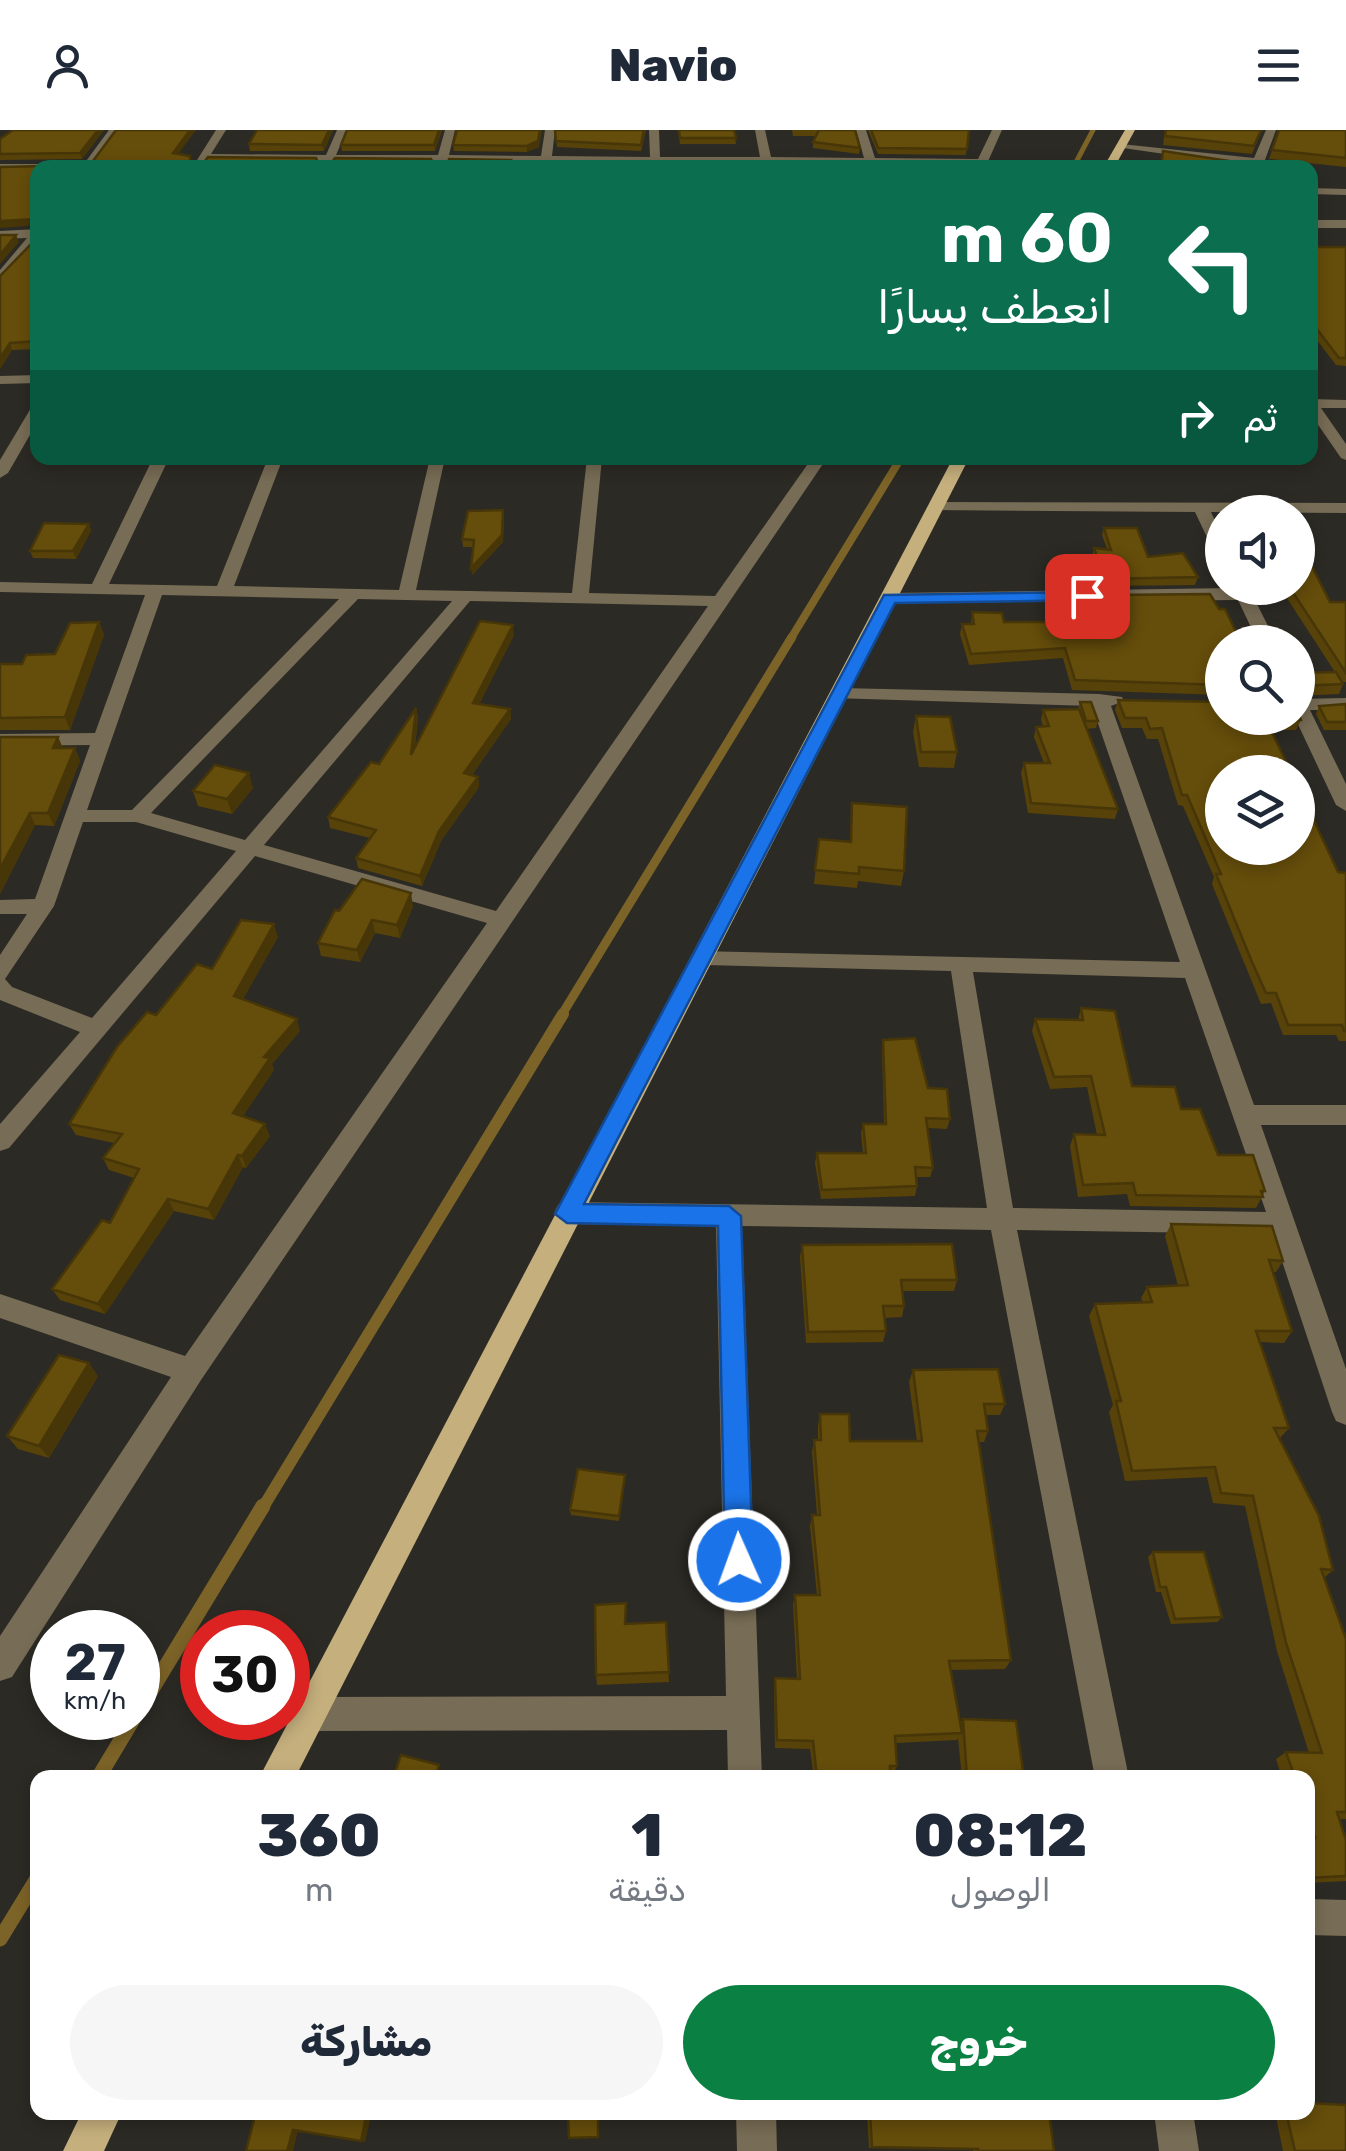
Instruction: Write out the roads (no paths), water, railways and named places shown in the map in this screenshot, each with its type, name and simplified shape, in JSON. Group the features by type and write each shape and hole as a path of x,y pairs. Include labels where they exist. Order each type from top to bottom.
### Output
{"main road":[{"path":"1114,160 1130,130"},
{"path":"310,1712 958,465"},
{"path":"280,1770 296,1740"},
{"path":"83,2151 99,2120"}],"street":[{"path":"92,160 114,130"},
{"path":"202,160 221,130"},
{"path":"328,160 342,130"},
{"path":"443,160 450,130"},
{"path":"546,159 550,130"},
{"path":"654,130 655,160"},
{"path":"520,160 766,160 760,130"},
{"path":"861,130 870,160"},
{"path":"983,160 996,130"},
{"path":"1260,160 1272,130"},
{"path":"1122,148 1218,160"},
{"path":"0,167 30,167"},
{"path":"1318,192 1346,192"},
{"path":"1318,224 1346,224"},
{"path":"1327,224 1336,236"},
{"path":"0,235 30,234"},
{"path":"0,278 30,242"},
{"path":"0,380 30,379"},
{"path":"1318,403 1346,404"},
{"path":"0,473 30,422"},
{"path":"1318,426 1346,455"},
{"path":"98,589 159,465"},
{"path":"224,592 273,465"},
{"path":"408,594 436,465"},
{"path":"580,598 593,465"},
{"path":"0,1665 192,1371 814,465"},
{"path":"936,507 1346,508"},
{"path":"1201,509 1205,517"},
{"path":"0,588 721,600"},
{"path":"0,973 43,906 155,590"},
{"path":"890,598 1205,592"},
{"path":"137,816 353,594"},
{"path":"0,1140 465,596"},
{"path":"840,694 1134,701"},
{"path":"1099,700 1192,970 1248,1116 1346,1412"},
{"path":"1315,705 1346,704"},
{"path":"1312,735 1346,805"},
{"path":"0,740 103,739"},
{"path":"75,816 137,816 502,920"},
{"path":"0,908 43,906"},
{"path":"706,956 1192,970"},
{"path":"961,966 1002,1220 1110,1770"},
{"path":"0,986 2,992 94,1028"},
{"path":"1248,1116 1346,1115"},
{"path":"567,1214 1284,1223"},
{"path":"729,1216 746,1770"},
{"path":"0,1306 192,1371"},
{"path":"310,1714 743,1713"},
{"path":"1315,1918 1346,1918"},
{"path":"756,2120 757,2151"},
{"path":"1174,2120 1180,2151"}],"waterway":[{"path":"1077,160 1093,130"},
{"path":"790,640 897,465"},
{"path":"561,1016 792,637"},
{"path":"262,1509 563,1014"},
{"path":"160,1676 263,1506"},
{"path":"103,1770 121,1740"},
{"path":"0,1939 30,1890"}]}
